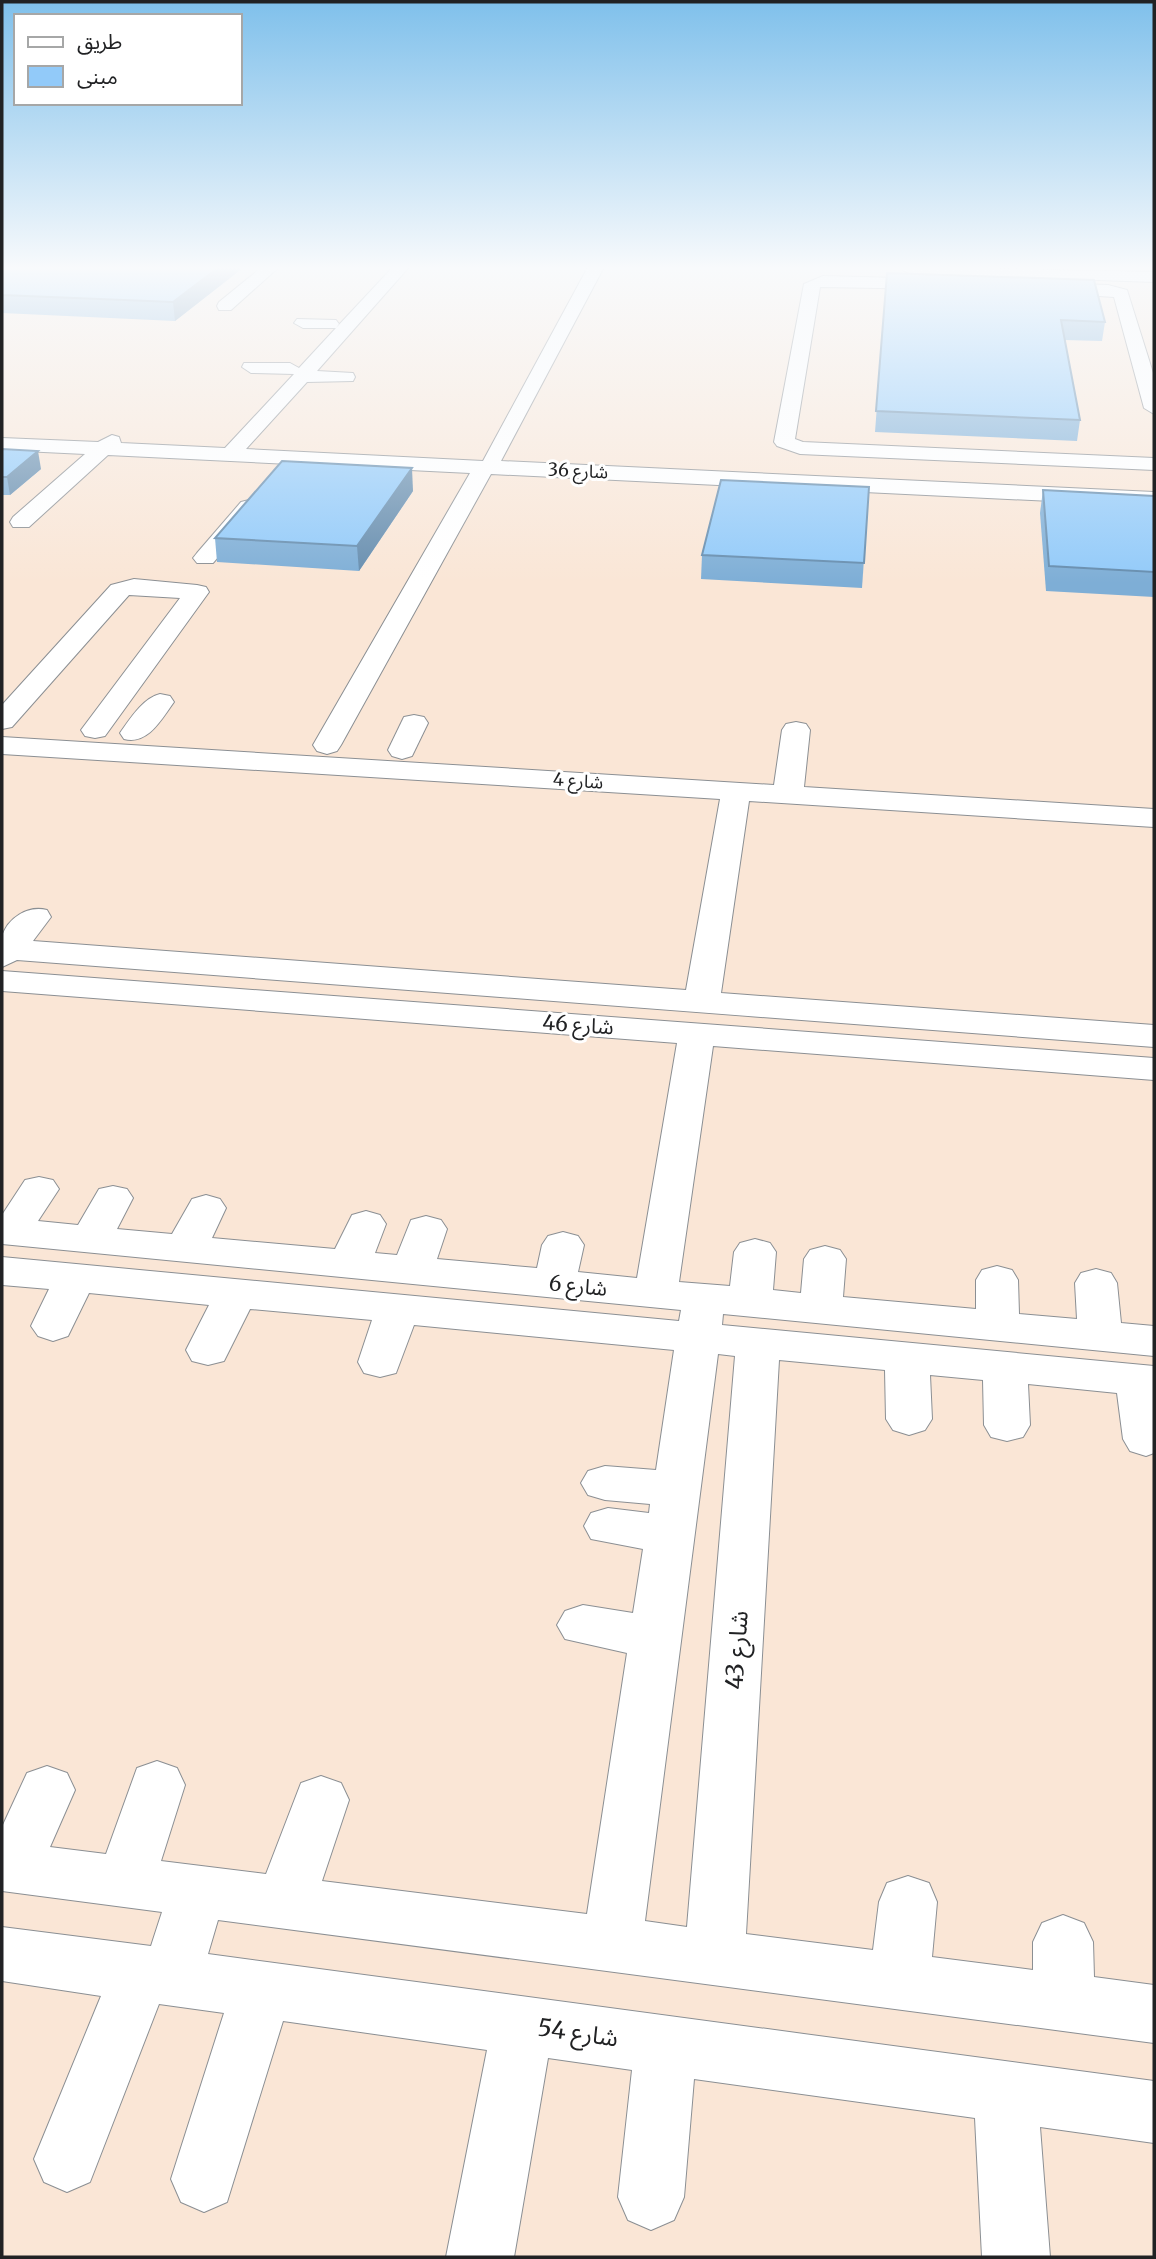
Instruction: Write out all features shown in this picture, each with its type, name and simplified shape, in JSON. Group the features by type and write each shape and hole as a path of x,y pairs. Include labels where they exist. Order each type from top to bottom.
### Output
{"street":[{"path":"224,451 298,372"},
{"path":"304,372 340,382"},
{"path":"327,745 538,372"},
{"path":"796,372 785,442 789,446 1154,464"},
{"path":"1143,372 1154,408"},
{"name":"شارع 36","path":"2,436 292,458 488,463 1154,490"},
{"name":"شارع 36","path":"2,444 107,445"},
{"path":"21,522 107,445"},
{"name":"شارع 36","path":"224,451 322,446 488,463 588,478 708,478 875,495 1071,503 1154,499"},
{"path":"205,558 292,458"},
{"path":"702,502 708,478"},
{"path":"2,723 120,590 134,586 197,592 95,730"},
{"path":"134,733 160,702"},
{"name":"شارع 4","path":"2,723 402,750 428,762"},
{"path":"402,750 414,723"},
{"path":"779,796 796,730"},
{"name":"شارع 4","path":"2,745 61,759 288,772 428,762 576,773 976,819 1082,803 1154,797"},
{"name":"شارع 4","path":"576,773 779,796 1082,803 1118,827 1154,818"},
{"path":"656,1294 736,792"},
{"path":"3,959 35,917"},
{"name":"شارع 46","path":"3,959 130,946 403,969 465,1000 603,1035 700,1018 742,995 877,1029 979,1039 1126,1040 1154,1069"},
{"name":"شارع 46","path":"3,959 50,992 93,996 418,1020 527,975 631,986 700,1018 794,1048 877,1029"},
{"path":"5,1244 39,1189"},
{"path":"53,1326 99,1260 113,1198"},
{"path":"187,1248 206,1208"},
{"path":"350,1264 366,1224"},
{"path":"380,1362 426,1230"},
{"name":"شارع 6","path":"5,1244 99,1260 236,1293 405,1289 754,1323 907,1357 1100,1336 1149,1367"},
{"name":"شارع 6","path":"99,1260 187,1248 350,1264 405,1289 558,1264 656,1294 701,1318"},
{"name":"شارع 43","path":"715,1957 754,1323 755,1252"},
{"path":"821,1310 825,1259"},
{"path":"997,1280 1007,1425"},
{"path":"1096,1283 1100,1336"},
{"path":"208,1350 236,1293"},
{"name":"شارع 6","path":"754,1323 821,1310 1002,1347 1149,1367"},
{"path":"612,1943 701,1318"},
{"path":"907,1357 908,1419"},
{"path":"1146,1439 1149,1367"},
{"path":"607,1505 674,1511"},
{"path":"583,1625 656,1637"},
{"path":"126,1880 157,1785"},
{"path":"47,1790 7,1866 1154,2014"},
{"path":"286,1901 321,1800"},
{"path":"67,2159 198,1890"},
{"path":"900,1981 908,1902"},
{"path":"1063,1942 1064,2002"},
{"name":"شارع 54","path":"2,1954 1154,2112"},
{"path":"204,2179 262,1990"},
{"path":"480,2257 523,2025"},
{"path":"651,2197 666,2045"},
{"path":"1006,2091 1016,2257"}],"shaded area":[{"path":"2,372 1154,372 1154,2257 2,2257"}],"building":[{"path":"879,372 1071,372 1080,420 876,411"},
{"path":"2,449 38,451 7,477 2,477"},
{"path":"282,461 412,468 357,546 215,538"},
{"path":"721,480 869,487 864,563 702,555"},
{"path":"1043,490 1154,496 1154,572 1049,566"}]}
